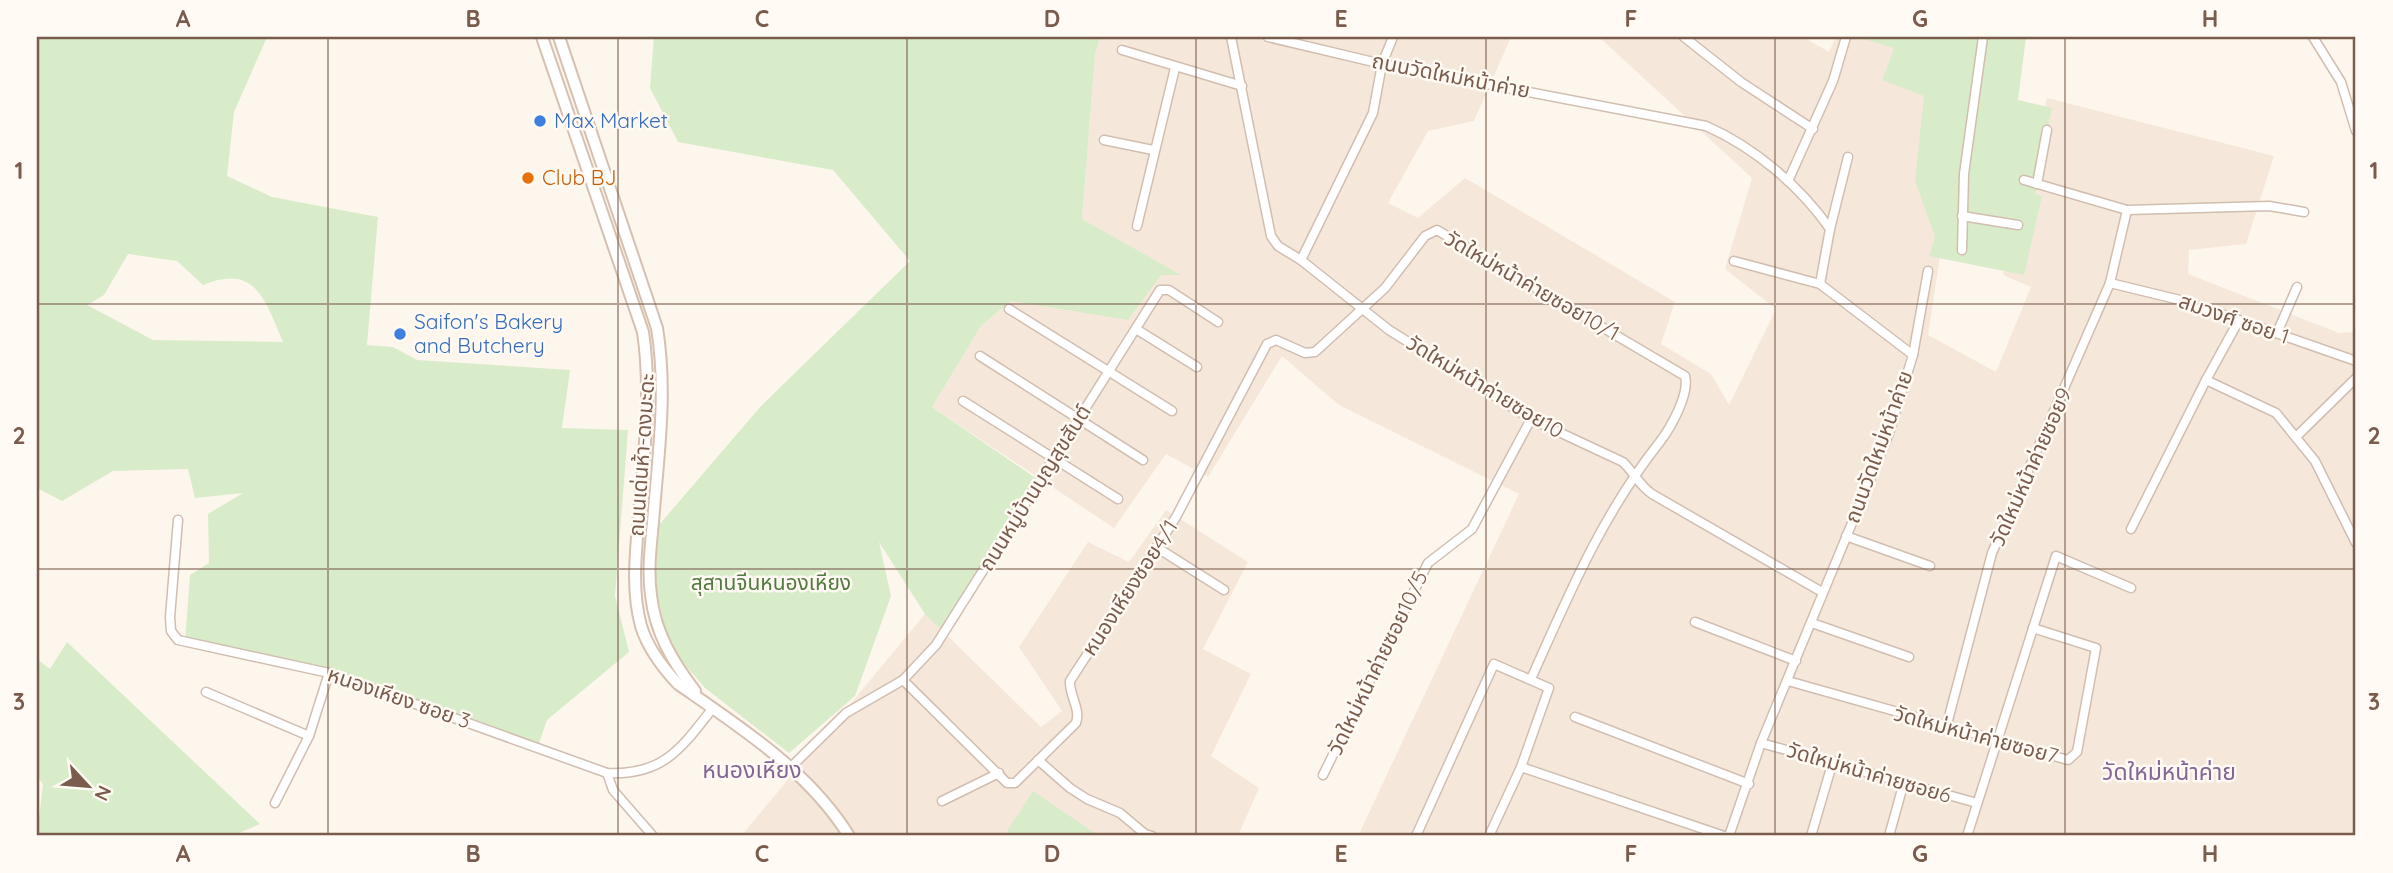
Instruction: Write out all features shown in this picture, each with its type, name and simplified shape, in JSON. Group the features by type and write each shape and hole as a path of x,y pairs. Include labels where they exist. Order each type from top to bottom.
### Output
{"main road":[{"name":"ถนนเด่นห้า-ดงมะดะ","path":"542,37 643,332 648,362 648,409 635,576 641,627 651,651 678,684 791,767 824,801 849,836"},
{"name":"ถนนเด่นห้า-ดงมะดะ","path":"559,37 657,328 662,361 662,410 650,576 651,596 665,646 700,699"},
{"path":"635,576 650,576"}],"street":[{"name":"วัดใหม่หน้าค่ายซอย10","path":"1231,37 1271,236 1278,246 1301,260 1389,330 1531,419 1623,462 1635,474 1638,484 1652,494 1822,592"},
{"name":"ถนนวัดใหม่หน้าค่าย","path":"1268,37 1382,64 1706,126 1727,135 1788,181 1830,229"},
{"path":"1301,260 1373,113 1382,64 1394,37"},
{"path":"1684,37 1722,68 1813,129"},
{"path":"1788,181 1813,129 1846,37"},
{"path":"1962,250 1964,174 1983,37"},
{"path":"2313,37 2341,82 2356,129"},
{"path":"1122,50 1242,86"},
{"path":"1137,226 1153,150 1175,68"},
{"path":"2037,184 2047,130"},
{"path":"1104,140 1153,150"},
{"path":"1734,261 1821,284 1830,229 1848,156"},
{"path":"2024,180 2127,210 2269,206 2304,212"},
{"name":"วัดใหม่หน้าค่ายซอย9","path":"1946,728 1992,553 2110,283 2127,210"},
{"path":"1962,216 2018,225"},
{"name":"วัดใหม่หน้าค่ายซอย10/1","path":"1362,309 1385,288 1425,236 1437,230 1685,376 1688,387 1672,427 1635,474"},
{"path":"1913,355 1928,271"},
{"name":"สมวงศ์ ซอย 1","path":"2110,283 2184,301 2356,361"},
{"name":"ถนนวัดใหม่หน้าค่าย","path":"1726,836 1749,784 1761,743 1812,623 1822,592 1888,436 1913,355 1821,284"},
{"path":"2277,333 2297,287"},
{"name":"ถนนหมู่บ้านบุญสุขสันต์","path":"791,767 846,713 903,680 936,645 1160,290 1169,290 1218,322"},
{"path":"1009,309 1172,411"},
{"name":"หนองเหียงซอย4/1","path":"999,773 1007,783 1015,783 1076,723 1079,714 1069,691 1070,681 1157,547 1267,344 1276,340 1305,353 1315,352 1362,309"},
{"path":"2131,529 2239,320"},
{"path":"1136,329 1197,367"},
{"path":"980,356 1143,460"},
{"path":"2297,436 2356,378"},
{"path":"2206,380 2276,413 2297,436 2319,467 2356,543"},
{"path":"963,401 1118,499"},
{"name":"วัดใหม่หน้าค่ายซอย10/5","path":"1323,775 1428,562 1472,529 1531,419"},
{"path":"1531,679 1601,526 1635,474"},
{"name":"หนองเหียง ซอย 3","path":"178,520 170,617 175,637 329,673 607,773 628,774 664,762 677,753 712,709"},
{"path":"1846,536 1930,566"},
{"path":"1157,547 1224,590"},
{"path":"1967,836 2056,556 2131,588"},
{"path":"1695,622 1796,661"},
{"path":"1812,623 1909,657"},
{"name":"วัดใหม่หน้าค่ายซอย7","path":"1788,681 1946,728 2068,760 2077,752 2096,648 2033,628"},
{"path":"1416,836 1494,664 1549,688 1521,767 1489,836"},
{"path":"275,803 309,736 329,673"},
{"path":"903,680 999,773 942,801"},
{"path":"206,692 309,736"},
{"path":"1575,717 1749,784"},
{"name":"วัดใหม่หน้าค่ายซอย6","path":"1761,743 1977,803"},
{"path":"1038,760 1070,788 1087,799 1120,813 1145,834 1152,836"},
{"path":"1811,836 1833,761"},
{"path":"1521,767 1726,836"},
{"path":"607,773 618,799 653,836"},
{"path":"1889,836 1904,782"}],"shaded area":[{"path":"1100,37 1511,37 1474,121 1428,131 1388,203 1418,218 1465,178 1675,302 1661,344 1711,374 1729,405 1776,309 1725,269 1752,178 1599,37 1803,37 1829,52 1836,37 1893,37 1941,57 1943,237 1928,335 1996,372 2031,287 2003,275 2047,98 2274,156 2246,244 2189,250 2188,274 2339,333 2356,332 2356,836 1358,836 1519,494 1339,405 1282,356 1208,477 1166,454 1114,528 932,407 981,326 1048,271 1179,275 1082,219 1095,55"},
{"path":"1166,510 1248,562 1203,649 1251,674 1211,756 1259,788 1238,836 741,836 925,614 1041,727 1062,711 1019,647 1088,542 1129,562"}],"green space":[{"path":"37,37 267,37 234,112 227,176 272,197 378,217 367,345 393,347 417,360 570,370 562,428 628,430 615,596 629,652 547,720 538,746 321,671 185,641 190,575 209,563 208,514 243,493 195,498 188,469 113,471 62,501 37,488","holes":["128,254 177,261 203,285 221,279 247,282 264,300 283,342 153,340 87,305 104,295"]},
{"name":"สุสานจีนหนองเหียง","path":"654,37 1100,37 1095,55 1082,219 1181,275 1161,275 1128,320 1011,301 981,326 932,407 1040,481 944,633 925,614 879,542 891,596 855,696 789,753 705,688 680,659 665,628 655,586 659,525 761,406 910,261 833,170 678,142 650,88"},
{"path":"1857,37 2026,37 2018,100 2052,108 2035,194 2042,196 2024,275 1929,256 1935,237 1915,181 1924,96 1882,80 1894,48"},
{"path":"67,642 260,824 232,836 37,836 43,784 37,777 37,659 50,669"},
{"path":"1033,791 1099,836 1004,836"}],"place":[{"name":"Max Market","path":"540,121"},
{"name":"Club BJ","path":"528,178"},
{"name":"Saifon's Bakery and Butchery","path":"400,334"}],"district":[{"name":"หนองเหียง","path":"752,770"},
{"name":"วัดใหม่หน้าค่าย","path":"2169,772"}]}
